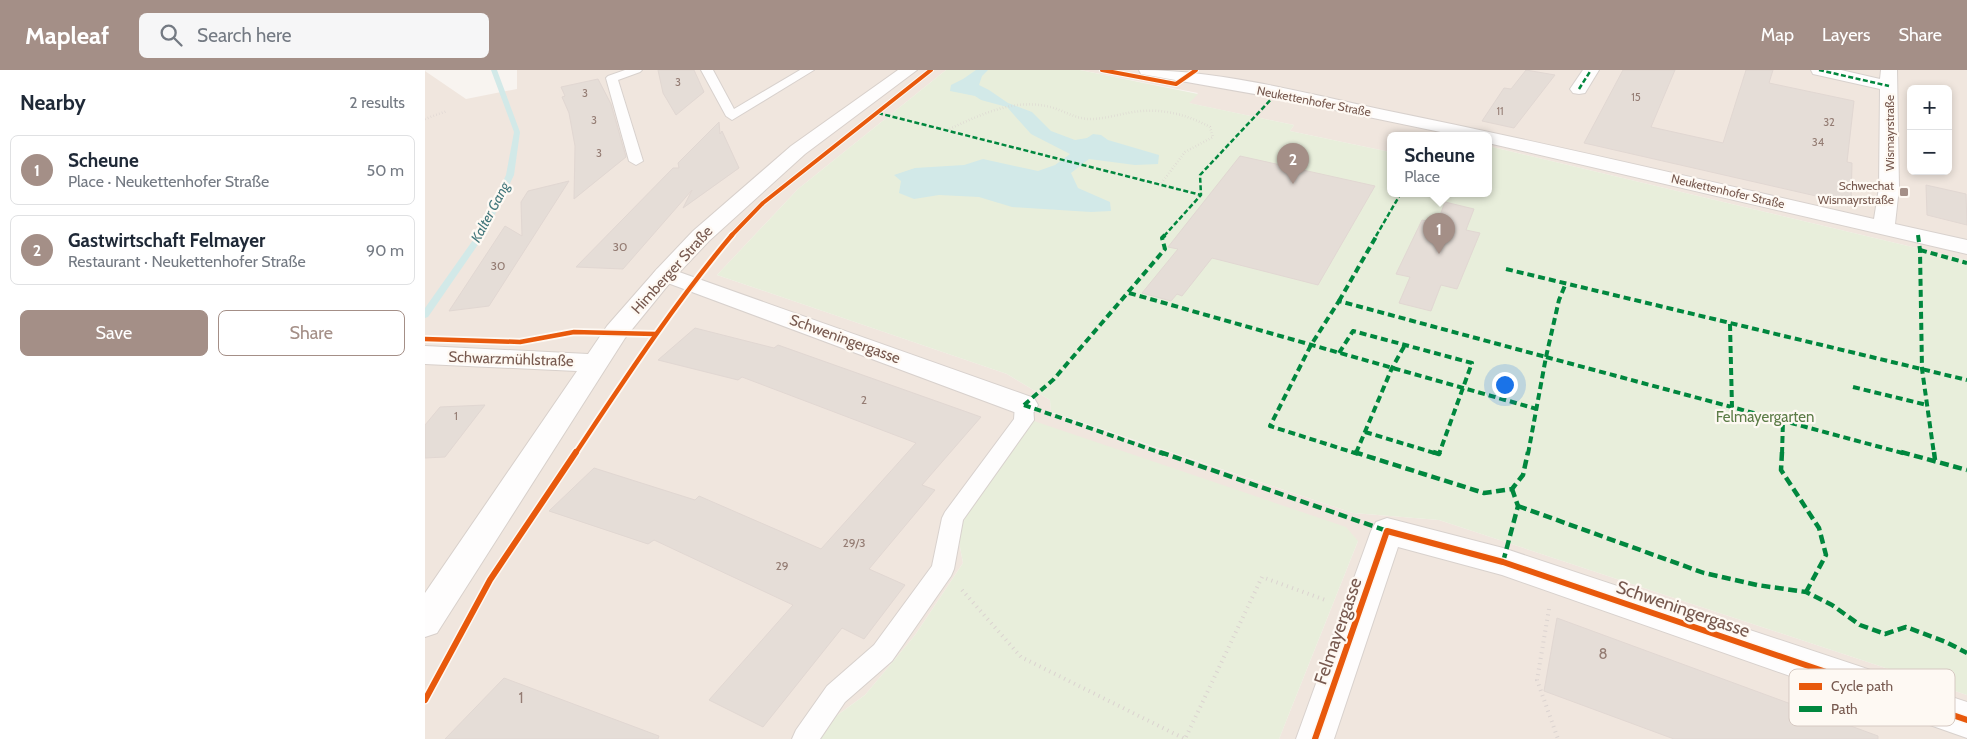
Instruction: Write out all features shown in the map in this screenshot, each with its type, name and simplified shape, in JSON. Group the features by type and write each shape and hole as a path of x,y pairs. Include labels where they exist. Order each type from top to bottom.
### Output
{"street":[{"name":"Himberger Straße","path":"425,622 617,332 665,274 701,236 798,150 909,70"},
{"name":"Neukettenhofer Straße","path":"1147,70 1219,76 1277,93 1466,132"},
{"path":"1579,89 1591,70"},
{"path":"1819,70 1889,78"},
{"name":"Wismayrstraße","path":"1884,226 1889,188 1889,78"},
{"name":"Neukettenhofer Straße","path":"1492,138 1884,226 1967,247"},
{"name":"Schweningergasse","path":"665,274 1024,405"},
{"name":"Schwarzmühlstraße","path":"427,355 597,362"},
{"name":"Schweningergasse","path":"1387,531 1503,562 1818,669"},
{"name":"Felmayergasse","path":"1315,739 1387,531"},
{"name":"Schweningergasse","path":"1955,716 1967,720"}],"lane":[{"path":"636,70 612,78 636,161"},
{"path":"707,70 732,116 808,70"},
{"path":"805,739 836,694 883,652 943,569 953,518 1024,420 1024,405"}],"path":[{"path":"947,130 977,117 1005,108 1036,103 1089,119 1133,112 1162,111 1193,117 1210,127 1213,138 1185,152 1160,185"},
{"path":"425,119 447,111"},
{"path":"943,569 1021,657 1185,739 1261,578 1360,613"},
{"path":"1554,579 1537,680 1558,739"}],"shaded area":[{"path":"517,70 946,70 798,189 717,275 1007,374 1050,400 1051,413 1353,513 1439,520 1889,669 1789,669 1789,726 1955,726 1955,691 1967,695 1967,739 1279,739 1358,541 956,526 963,563 915,635 865,695 832,719 820,739 425,739 425,71 466,99 517,89"},
{"path":"1080,70 1967,70 1967,260 1492,147 1492,132 1387,132 1387,151 1290,131 1294,125 1188,103 1198,93"}],"green space":[{"name":"Felmayergarten","path":"946,70 1080,70 1198,94 1189,103 1294,125 1290,131 1387,151 1387,197 1492,197 1492,147 1967,260 1967,695 1955,691 1955,669 1889,669 1439,520 1353,513 1051,412 1050,400 1007,374 717,275 798,189"},
{"path":"1031,420 1346,527 1358,541 1279,739 820,739 832,719 865,695 915,635 963,563 956,526"}],"water":[{"path":"976,70 988,70 982,76 979,85 1008,103 1032,112 1051,131 1075,140 1087,138 1093,134 1101,135 1108,140 1159,155 1158,164 1135,165 1089,159 1071,173 1078,188 1110,202 1111,211 1091,212 1012,207 979,197 939,195 914,199 899,193 901,181 894,175 915,168 964,165 983,159 1038,171 1055,165 1070,154 1031,134 1007,107 981,100 975,96 950,91 951,85"}],"building":[{"path":"658,70 694,70 704,92 676,115 663,93"},
{"path":"1526,70 1555,75 1514,128 1482,121 1504,88 1511,89"},
{"path":"1623,70 1675,70 1651,127 1723,143 1746,70 1773,70 1769,83 1854,101 1847,162 1852,163 1851,204 1584,143"},
{"path":"598,79 611,104 626,157 574,199 575,146 569,113 562,97 565,96 561,87"},
{"path":"719,122 720,134 722,131 739,168 683,208 692,190 623,269 576,267 673,168 679,168 678,163"},
{"path":"1240,156 1375,186 1318,285 1212,258 1182,296 1177,294 1171,301 1142,293 1178,249 1168,247"},
{"path":"569,181 489,306 449,311 505,226 522,236 521,202 528,191"},
{"path":"1926,185 1966,194 1967,225 1927,215"},
{"path":"1445,202 1474,209 1466,230 1480,233 1457,289 1441,285 1431,311 1399,303 1410,277 1396,274 1422,220 1437,223"},
{"path":"695,328 774,348 778,345 981,417 922,485 935,490 869,569 905,585 864,639 842,628 763,727 709,700 793,605 654,540 648,544 549,511 594,468 695,500 699,496 821,549 916,443 742,377 738,380 658,360"},
{"path":"485,405 445,457 425,458 425,425 440,407"},
{"path":"1557,618 1789,703 1789,726 1851,726 1878,736 1878,739 1674,739 1544,691"},
{"path":"504,678 659,736 658,739 445,739"}],"waterway":[{"name":"Kalter Gang","path":"425,315 482,233 510,175 517,132 494,70"}],"marked path":[{"path":"1579,89 1591,70"},
{"path":"1819,70 1889,86"},
{"path":"1024,405 1054,379 1165,249 1162,238 1201,195 1200,175 1277,93"},
{"path":"878,113 1201,195"},
{"path":"1339,301 1399,197"},
{"path":"1918,235 1920,250 1922,369 1935,460"},
{"path":"1920,250 1967,263"},
{"path":"1506,269 1967,380"},
{"path":"1566,283 1559,300 1546,356 1537,409 1523,475 1512,489 1484,493 1270,426 1311,345 1339,301 1967,470"},
{"path":"1129,293 1537,409"},
{"path":"1730,324 1732,407"},
{"path":"1339,353 1353,331 1472,363 1439,454 1365,432"},
{"path":"1356,453 1392,368 1405,345"},
{"path":"1853,387 1927,405"},
{"path":"1024,405 1387,531"},
{"path":"1783,421 1781,470 1819,528 1826,555 1806,592"},
{"path":"1503,562 1518,506 1512,489"},
{"path":"1518,506 1704,573 1757,585 1806,592 1832,605 1860,625 1885,634 1906,627 1946,642 1967,653"}],"cycle path":[{"path":"425,700 490,580 655,334 692,283 734,232 763,203 931,70"},
{"path":"1102,70 1176,84 1196,70"},
{"path":"425,339 520,342 574,332 655,334"},
{"path":"1315,739 1387,531 1503,562 1817,669"},
{"path":"1955,716 1967,720"}],"place":[{"name":"Gastwirtschaft Felmayer","path":"1293,184"},
{"name":"Schwechat Wismayrstraße","path":"1904,192"},
{"name":"Scheune","path":"1439,254"}]}
